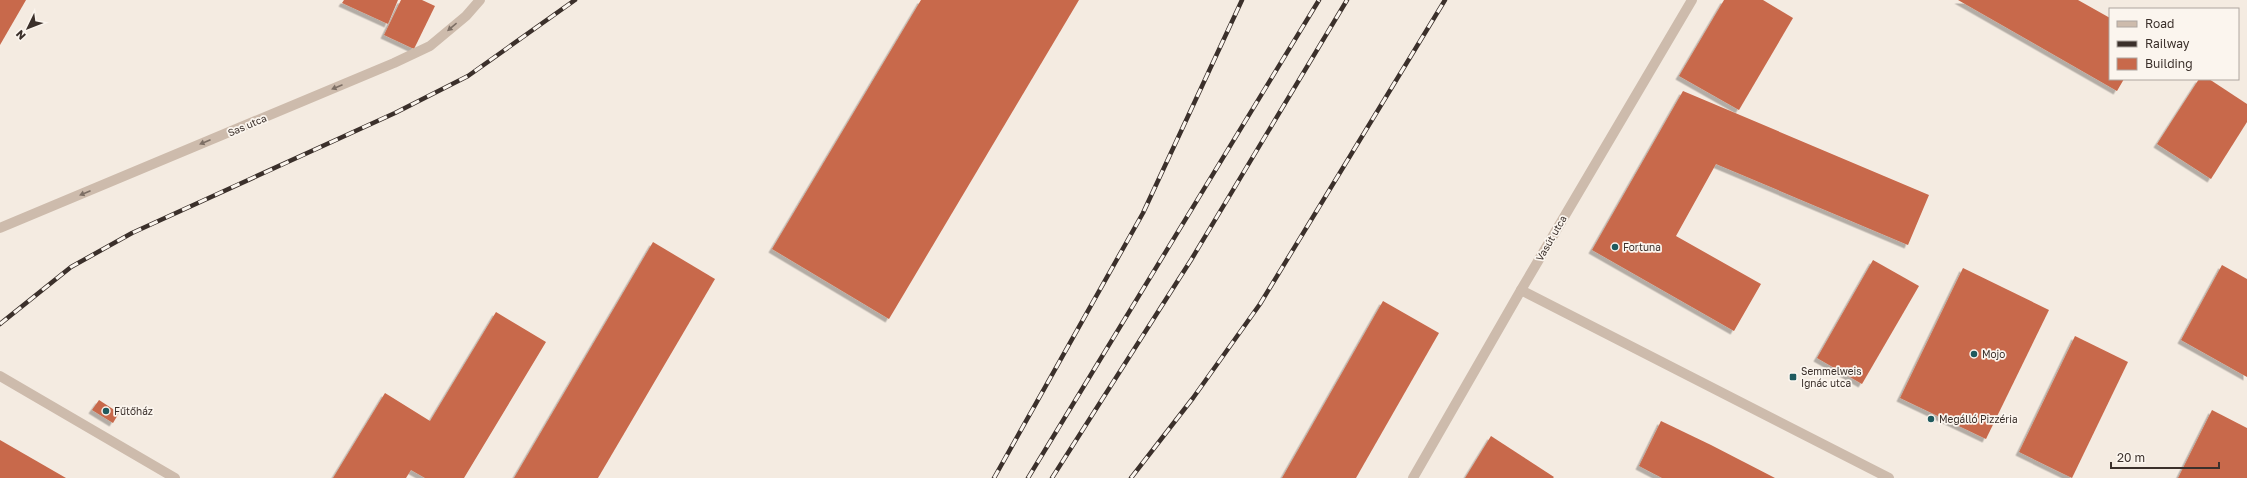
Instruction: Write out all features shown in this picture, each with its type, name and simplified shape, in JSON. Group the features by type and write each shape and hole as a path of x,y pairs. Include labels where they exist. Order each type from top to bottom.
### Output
{"street":[{"name":"Sas utca","path":"0,228 430,46 466,16 480,0"},
{"name":"Vasút utca","path":"1413,478 1521,290 1692,0"},
{"path":"1521,290 1889,478"},
{"path":"0,376 175,478"}],"building":[{"path":"0,0 26,0 0,45"},
{"path":"344,0 398,0 388,24 342,3"},
{"path":"401,0 422,0 435,6 414,49 384,35"},
{"path":"921,0 1079,0 889,319 772,249"},
{"path":"1724,0 1763,0 1793,18 1739,110 1679,76"},
{"path":"1958,0 2078,0 2109,17 2109,80 2123,80 2117,91"},
{"path":"2198,80 2211,80 2247,104 2247,122 2211,179 2157,144"},
{"path":"1683,91 1929,195 1908,245 1716,164 1676,236 1761,284 1734,331 1592,250"},
{"path":"653,242 715,279 598,478 514,478"},
{"path":"1873,260 1919,286 1862,384 1817,358"},
{"path":"2222,265 2247,279 2247,377 2181,340"},
{"name":"Mojo","path":"1963,268 2049,310 1986,439 1900,398"},
{"path":"1383,301 1439,333 1356,478 1282,478"},
{"path":"496,312 546,342 464,478 425,478 411,470 406,478 333,478 385,393 430,421"},
{"path":"2075,336 2128,362 2072,478 2019,452"},
{"name":"Fűtőház","path":"99,400 119,413 113,423 92,410"},
{"path":"2212,410 2247,428 2247,478 2178,478"},
{"path":"1661,421 1775,478 1662,478 1639,466"},
{"path":"1491,436 1554,477 1465,478"},
{"path":"0,440 66,478 0,478"}],"railway":[{"path":"0,324 71,267 132,233 395,113 468,76 575,0"},
{"path":"994,478 1143,213 1242,0"},
{"path":"1028,478 1319,0"},
{"path":"1052,478 1191,260 1347,0"},
{"path":"1131,478 1193,398 1260,304 1445,0"}],"place":[{"name":"Fortuna","path":"1615,247"},
{"name":"Mojo","path":"1974,354"},
{"name":"Semmelweis Ignác utca","path":"1793,377"},
{"name":"Fűtőház","path":"106,411"},
{"name":"Megálló Pizzéria","path":"1931,419"}]}
